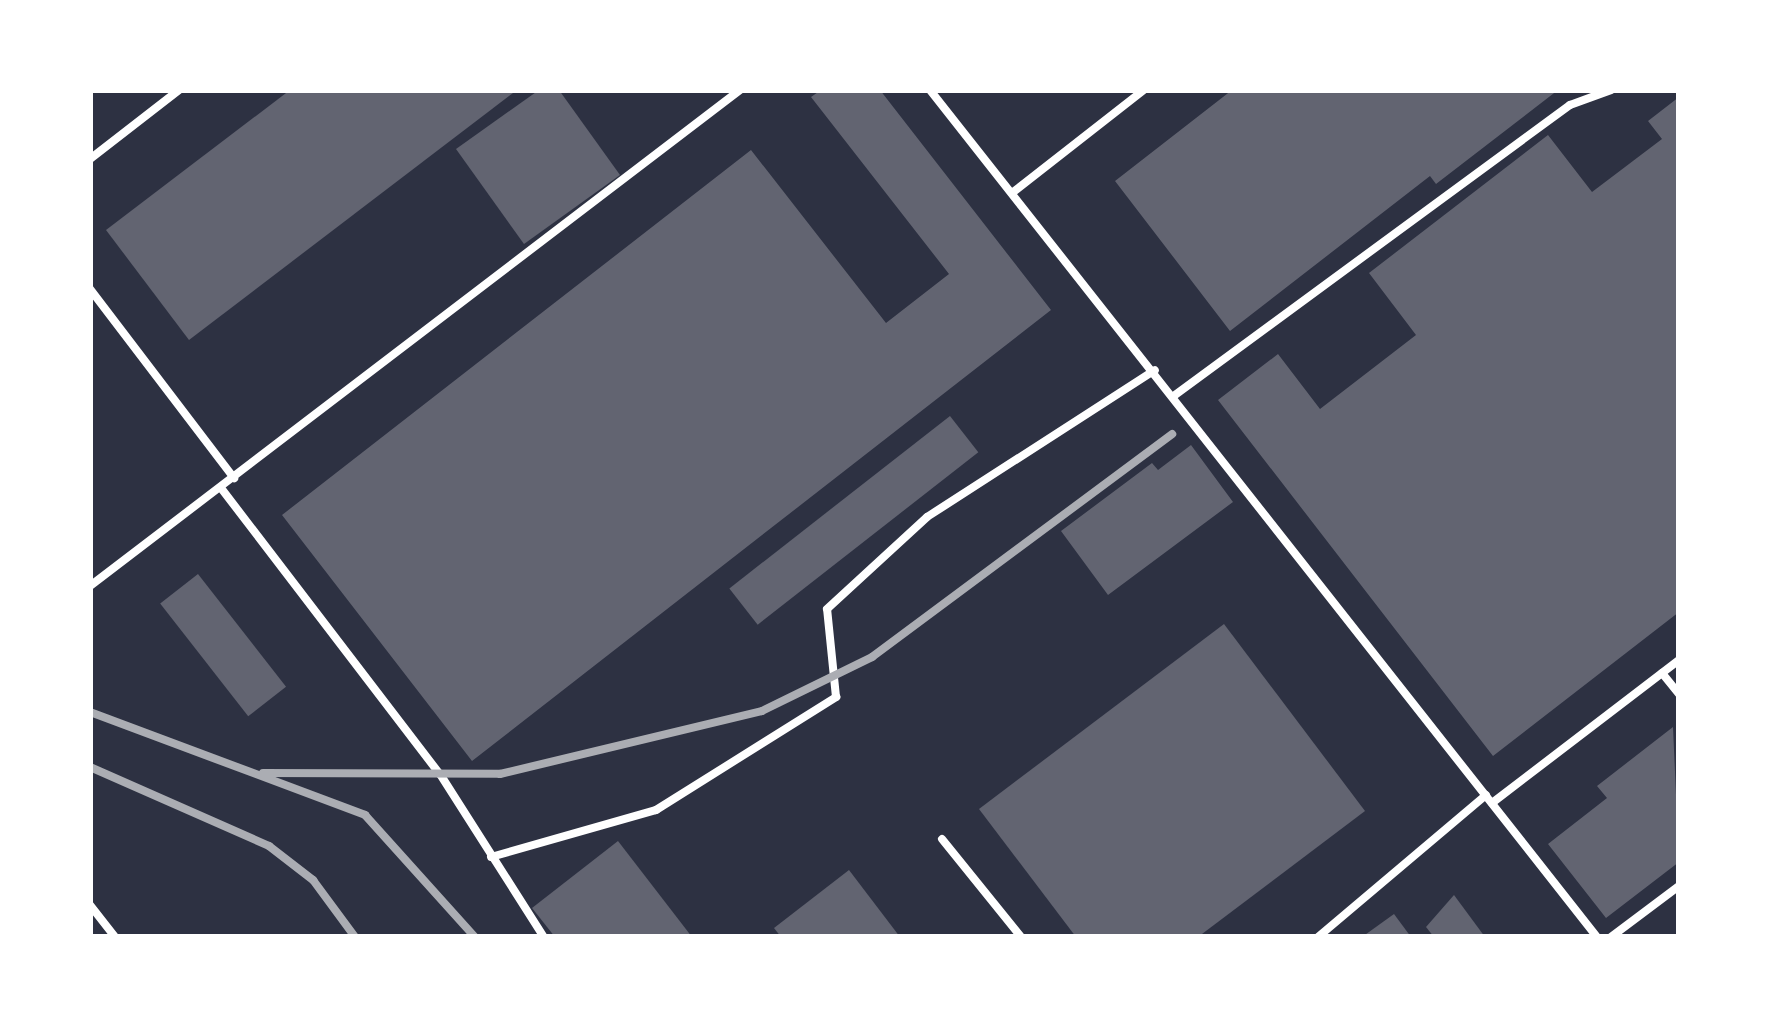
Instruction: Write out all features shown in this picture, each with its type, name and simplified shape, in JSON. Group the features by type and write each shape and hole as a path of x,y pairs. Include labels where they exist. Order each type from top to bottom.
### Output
{"lane":[{"path":"90,158 179,90"},
{"path":"90,586 740,90"},
{"path":"930,90 1175,395 1597,937"},
{"path":"1012,193 1144,90"},
{"path":"1175,395 1570,105 1611,90"},
{"path":"90,289 234,478"},
{"path":"491,856 656,810 836,697 827,609 927,517 1155,370"},
{"path":"220,488 440,774 544,937"},
{"path":"1318,937 1489,799 1679,660"},
{"path":"1662,673 1679,694"},
{"path":"942,838 1021,937"},
{"path":"1611,937 1679,886"},
{"path":"90,904 115,937"}],"building":[{"path":"290,90 517,90 189,340 106,230"},
{"path":"539,90 559,90 620,175 524,244 456,149"},
{"path":"821,90 880,90 1051,310 472,761 282,515 751,150 886,323 949,274 811,97"},
{"path":"1232,90 1558,90 1436,184 1430,176 1230,331 1115,181"},
{"path":"1679,97 1679,612 1493,756 1218,400 1278,354 1320,409 1416,335 1369,273 1548,135 1592,192 1662,139 1648,121"},
{"path":"950,416 978,452 758,625 729,588"},
{"path":"1191,445 1233,502 1108,595 1061,531 1152,463 1158,470"},
{"path":"198,574 286,687 248,716 160,604"},
{"path":"1224,624 1365,811 1198,937 1076,937 979,809"},
{"path":"1673,727 1679,862 1606,918 1548,844 1607,798 1597,786"},
{"path":"618,841 692,937 555,937 532,908"},
{"path":"849,870 900,937 781,937 774,928"},
{"path":"1454,895 1485,937 1434,937 1426,927"},
{"path":"1394,914 1411,937 1362,937"}],"railway":[{"path":"263,773 500,774 762,711 872,657 1172,434"},
{"path":"90,712 365,815 475,937"},
{"path":"90,767 269,846 313,880 355,937"}]}
